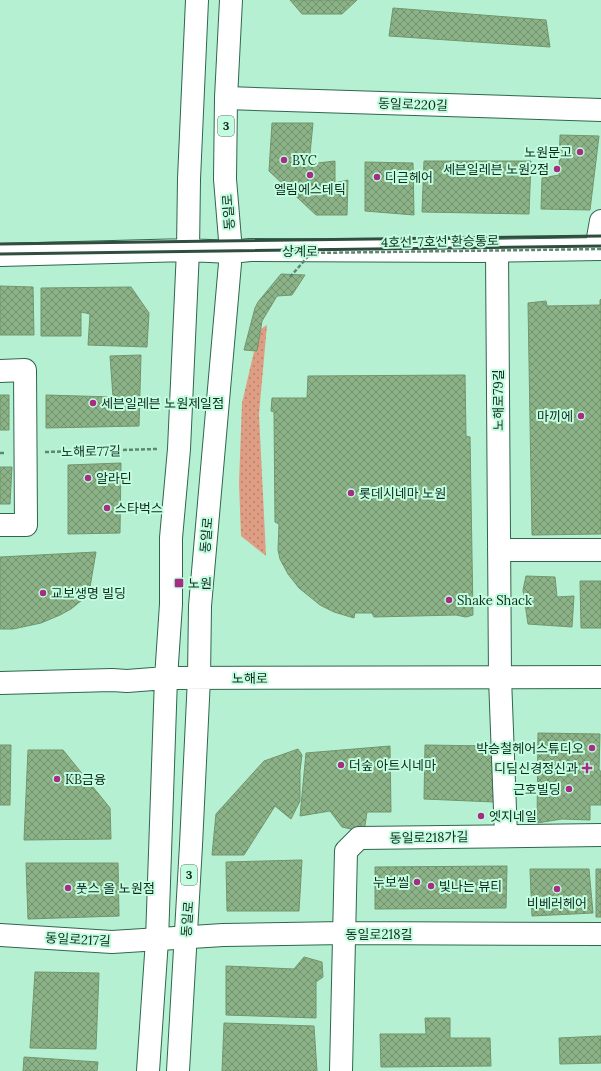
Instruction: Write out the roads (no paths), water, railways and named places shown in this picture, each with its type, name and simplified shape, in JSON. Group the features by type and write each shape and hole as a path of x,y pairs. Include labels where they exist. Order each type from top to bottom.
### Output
{"main road":[{"path":"148,1071 157,940 166,678 171,604 171,538 179,449 197,0"},
{"name":"동일로","path":"178,1071 199,678 200,606 231,252 225,179 226,98 231,0"},
{"name":"동일로220길","path":"226,98 601,110"},
{"path":"599,249 601,221"},
{"name":"상계로","path":"0,255 188,250 231,252 250,250 497,251 599,249"},
{"name":"노해로79길","path":"497,251 500,678"},
{"path":"0,371 25,370 26,453 26,525 0,525"},
{"path":"499,550 601,550"},
{"name":"노해로","path":"0,683 112,680 127,681 166,678 601,677"},
{"path":"500,678 506,836"},
{"name":"동일로218가길","path":"341,1071 346,851 359,838 601,835"},
{"name":"동일로218길","path":"157,940 223,935 344,933 601,934"},
{"name":"동일로217길","path":"0,935 112,942 157,940"}],"railway":[{"path":"0,244 601,236"},
{"path":"0,254 601,246"}],"place":[{"name":"노원문고","path":"580,152"},
{"name":"BYC","path":"284,160"},
{"name":"세븐일레븐 노원2점","path":"557,169"},
{"name":"엘림에스테틱","path":"310,175"},
{"name":"디귿헤어","path":"377,177"},
{"name":"세븐일레븐 노원제일점","path":"93,403"},
{"name":"마끼에","path":"581,416"},
{"name":"알라딘","path":"88,478"},
{"name":"롯데시네마 노원","path":"351,493"},
{"name":"스타벅스","path":"107,508"},
{"name":"노원","path":"179,583"},
{"name":"교보생명 빌딩","path":"43,593"},
{"name":"Shake Shack","path":"449,600"},
{"name":"박승철헤어스튜디오","path":"592,748"},
{"name":"더숲 아트시네마","path":"341,765"},
{"name":"디딤신경정신과","path":"587,768"},
{"name":"KB금융","path":"57,779"},
{"name":"근호빌딩","path":"569,789"},
{"name":"엣지네일","path":"481,816"},
{"name":"누보씰","path":"417,882"},
{"name":"빛나는 뷰티","path":"431,886"},
{"name":"풋스 올 노원점","path":"68,888"},
{"name":"비베러헤어","path":"557,889"}]}
